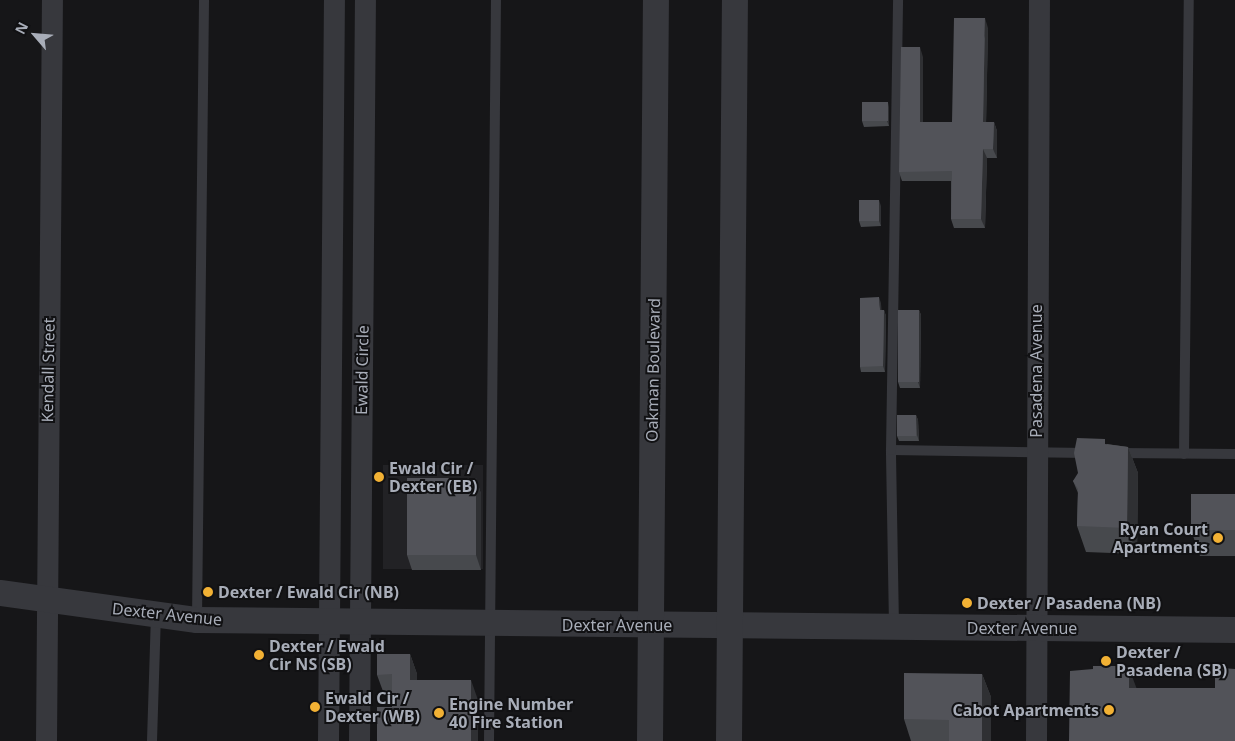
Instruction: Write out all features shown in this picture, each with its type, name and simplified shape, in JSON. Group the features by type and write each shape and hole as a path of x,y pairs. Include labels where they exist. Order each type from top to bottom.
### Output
{"street":[{"name":"Kendall Street","path":"46,741 52,0"},
{"name":"Ewald Circle","path":"328,741 334,0"},
{"name":"Ewald Circle","path":"359,741 365,0"},
{"name":"Oakman Boulevard","path":"650,741 656,0"},
{"path":"729,741 735,0"},
{"name":"Pasadena Avenue","path":"1036,741 1039,0"},
{"name":"Dexter Avenue","path":"0,593 197,620 1235,630"}],"lane":[{"path":"197,620 204,0"},
{"path":"489,741 496,0"},
{"path":"894,627 891,450 898,0"},
{"path":"1184,454 1189,0"},
{"path":"891,450 1235,454"},
{"path":"152,741 156,614"}],"shaded area":[{"path":"383,465 483,465 483,569 383,569"}],"building":[{"path":"954,18 985,18 983,122 994,122 993,149 983,149 981,219 951,219 952,171 899,172 901,47 920,47 920,122 952,122"},
{"path":"862,102 888,102 888,121 862,121"},
{"path":"859,200 879,200 879,221 859,221"},
{"path":"879,297 880,310 884,310 883,366 860,367 860,298"},
{"path":"898,310 919,310 919,382 898,382"},
{"path":"897,415 916,415 916,436 897,436"},
{"path":"1077,438 1105,439 1105,444 1128,447 1127,528 1077,526 1078,489 1073,481 1078,473 1074,453"},
{"path":"407,478 476,478 476,555 407,555"},
{"path":"1191,494 1235,494 1235,530 1191,530"},
{"name":"Engine Number 40 Fire Station","path":"377,654 410,654 410,680 471,680 471,741 377,741 377,707 392,707 392,674 377,675"},
{"path":"1093,666 1123,666 1129,668 1129,688 1215,688 1215,670 1222,668 1235,669 1235,741 1069,741 1070,671 1093,669"},
{"path":"904,673 982,674 982,741 949,741 949,720 904,719"}],"place":[{"name":"Ewald Cir / Dexter (EB)","path":"379,477"},
{"name":"Ryan Court Apartments","path":"1218,538"},
{"name":"Dexter / Ewald Cir (NB)","path":"208,592"},
{"name":"Dexter / Pasadena (NB)","path":"967,603"},
{"name":"Dexter / Ewald Cir NS (SB)","path":"259,655"},
{"name":"Dexter / Pasadena (SB)","path":"1106,661"},
{"name":"Ewald Cir / Dexter (WB)","path":"315,707"},
{"name":"Cabot Apartments","path":"1109,710"},
{"name":"Engine Number 40 Fire Station","path":"439,713"}]}
